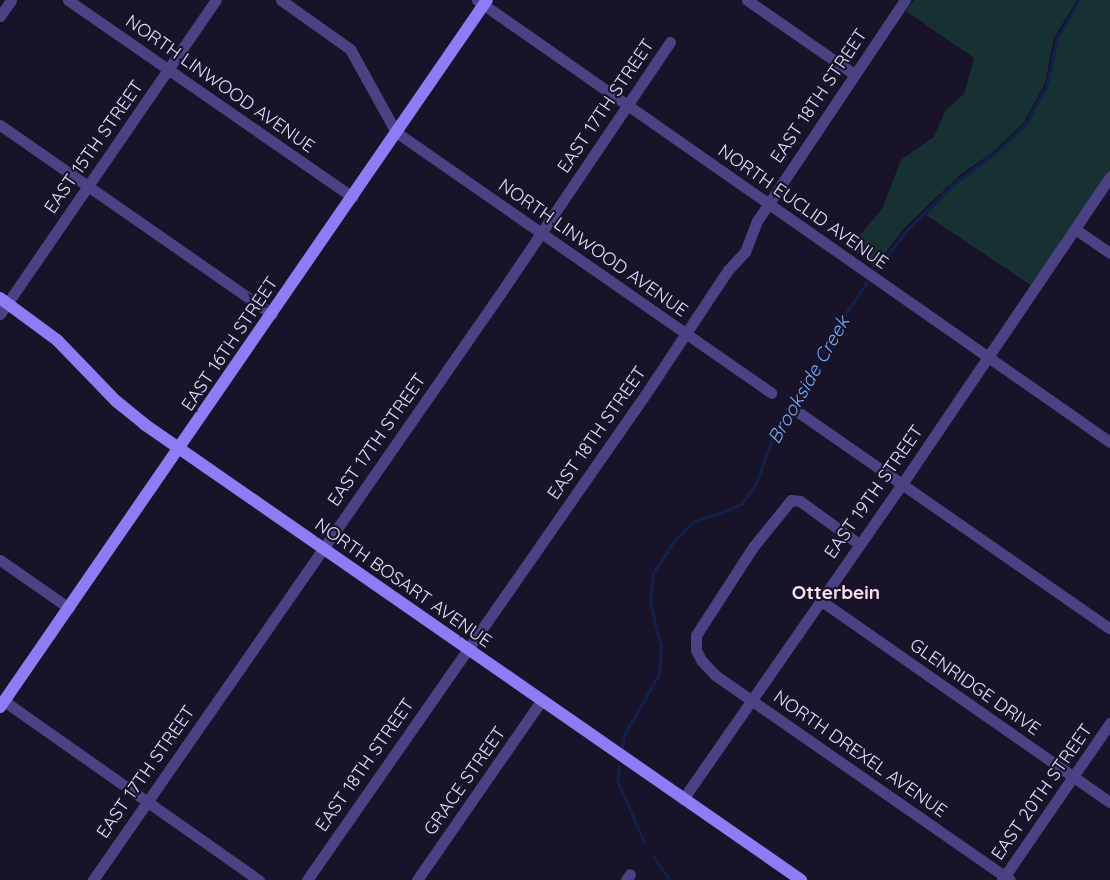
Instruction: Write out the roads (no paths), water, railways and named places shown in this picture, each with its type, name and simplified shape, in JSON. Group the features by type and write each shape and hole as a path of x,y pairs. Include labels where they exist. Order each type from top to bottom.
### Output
{"street":[{"path":"0,16 11,0"},
{"name":"NORTH LINWOOD AVENUE","path":"68,0 352,197"},
{"name":"EAST 15TH STREET","path":"0,314 4,300 88,186 216,0"},
{"path":"282,0 350,49 396,132"},
{"path":"747,0 854,74"},
{"name":"EAST 18TH STREET","path":"307,880 645,395 728,270 745,252 757,222 905,0"},
{"name":"EAST 16TH STREET","path":"2,704 352,197 482,2"},
{"name":"NORTH EUCLID AVENUE","path":"482,2 627,107 1110,442"},
{"name":"EAST 17TH STREET","path":"93,880 541,234 670,42"},
{"path":"0,126 272,314"},
{"name":"NORTH LINWOOD AVENUE","path":"396,132 771,393"},
{"name":"EAST 19TH STREET","path":"683,799 902,484 1110,177"},
{"path":"1075,229 1110,253"},
{"name":"NORTH BOSART AVENUE","path":"4,300 57,340 123,407 179,449 801,880"},
{"path":"801,414 1110,629"},
{"name":"NORTH DREXEL AVENUE","path":"859,544 800,501 791,500 754,547 696,635 696,650 707,669 1006,879"},
{"path":"0,560 69,608"},
{"name":"GLENRIDGE DRIVE","path":"820,600 1110,802"},
{"name":"GRACE STREET","path":"417,880 542,701"},
{"path":"2,704 147,801 259,880"},
{"name":"EAST 20TH STREET","path":"1006,879 1110,723"}],"waterway":[{"name":"Brookside Creek","path":"877,269 904,233 955,182 995,153 1027,122 1047,84 1057,38 1079,0"},
{"name":"Brookside Creek","path":"622,747 624,735 659,674 661,647 650,602 653,573 674,541 694,521 721,513 742,503 756,483 775,431 791,402 809,377 834,330 867,282"},
{"name":"Brookside Creek","path":"619,766 617,780 644,842"},
{"name":"Brookside Creek","path":"653,856 670,880"}],"district":[{"name":"Otterbein","path":"836,593"}]}
